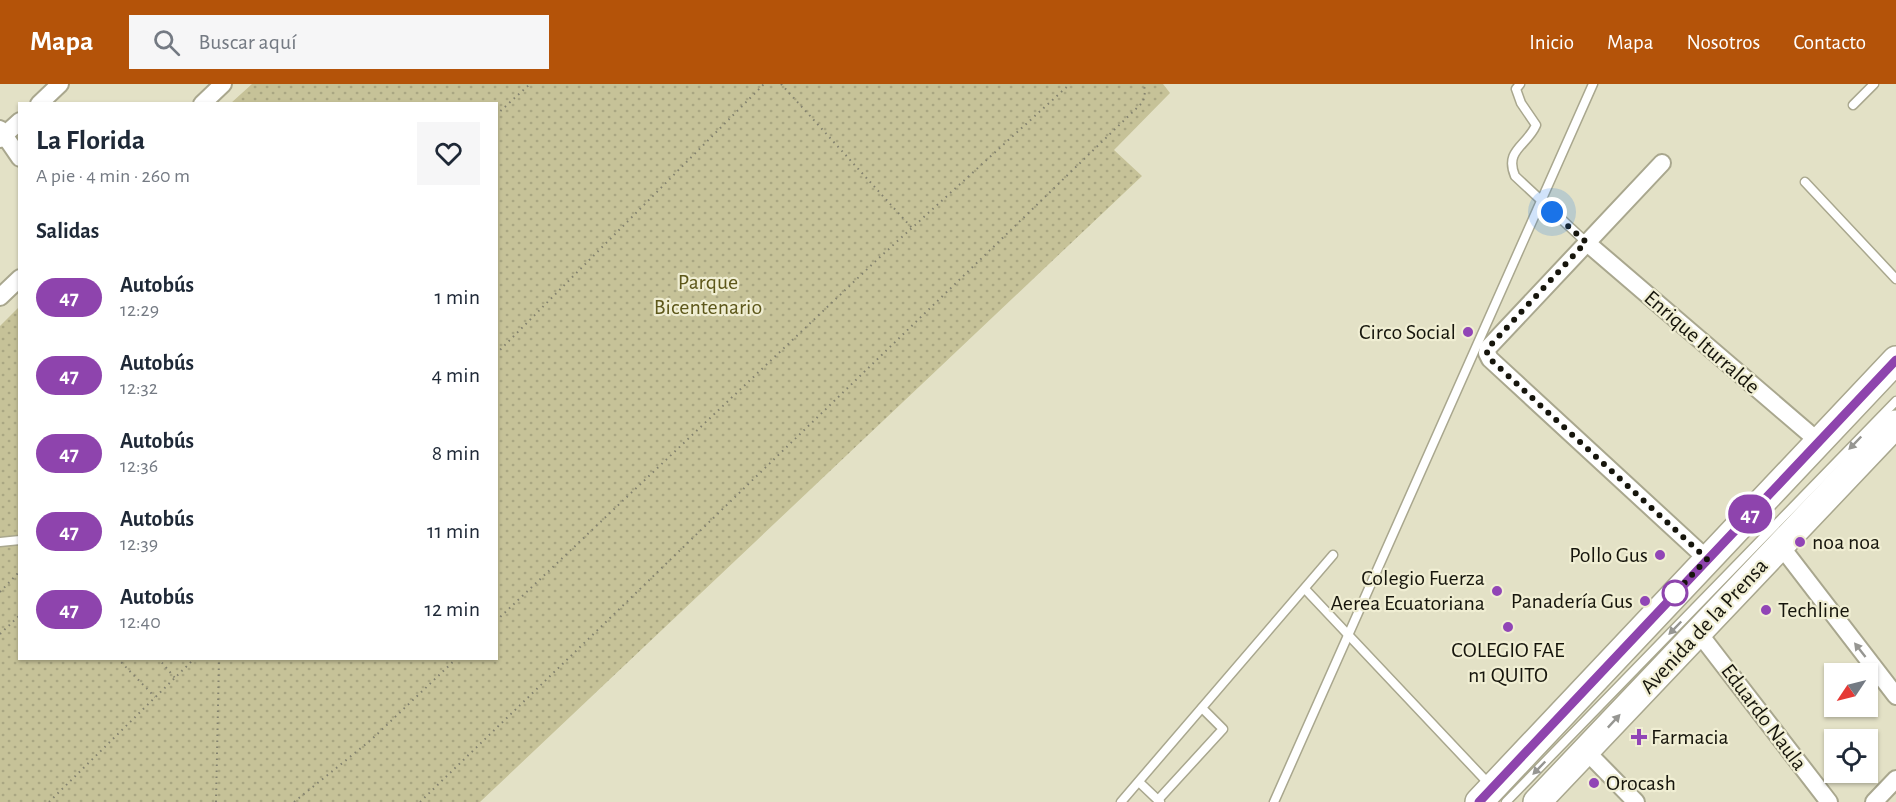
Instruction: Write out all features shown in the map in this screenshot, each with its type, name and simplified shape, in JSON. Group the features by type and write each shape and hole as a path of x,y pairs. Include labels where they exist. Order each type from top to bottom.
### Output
{"main road":[{"name":"Avenida de la Prensa","path":"1492,797 1707,559 1896,360"},
{"name":"Avenida de la Prensa","path":"1537,802 1896,424"}],"street":[{"path":"41,102 60,84"},
{"path":"204,102 223,84"},
{"path":"18,122 1,134 18,155"},
{"path":"1662,163 1488,348 1487,353 1490,359 1707,559"},
{"name":"Enrique Iturralde","path":"1586,242 1818,441"},
{"path":"0,297 18,280"},
{"path":"1780,545 1896,696"},
{"name":"Eduardo Naula","path":"1698,632 1829,802"},
{"path":"1586,751 1636,802"},
{"path":"1874,802 1896,779"}],"lane":[{"path":"1520,84 1516,89 1521,103 1536,125 1531,136 1515,151 1511,165 1515,176 1586,242"},
{"path":"1274,802 1593,84"},
{"path":"1853,105 1874,84"},
{"path":"1805,182 1896,279"},
{"path":"1305,589 1474,766 1492,797 1896,401"},
{"path":"0,542 18,540"},
{"path":"1121,802 1333,555"},
{"path":"1139,782 1159,801 1223,729 1202,708"}],"path":[{"path":"498,113 530,84"},
{"path":"498,352 764,84"},
{"path":"781,84 912,228"},
{"path":"498,619 912,228 1070,84"},
{"path":"420,802 1143,102 1144,84"},
{"path":"0,592 18,573"},
{"path":"0,634 18,617"},
{"path":"119,660 155,698"},
{"path":"160,660 175,678"},
{"path":"49,802 193,660"},
{"path":"216,802 219,660"},
{"path":"294,802 371,740 455,660"}],"green space":[{"name":"Parque Bicentenario","path":"252,84 1163,84 1170,93 1114,150 1142,176 480,802 0,802 0,326 18,308 18,660 498,660 498,102 232,102"}],"bus line":[{"name":"47","path":"1479,802 1896,360"}],"place":[{"name":"Circo Social","path":"1468,332"},
{"name":"noa noa","path":"1800,542"},
{"name":"Pollo Gus","path":"1660,555"},
{"name":"Colegio Fuerza Aerea Ecuatoriana","path":"1497,591"},
{"name":"Panadería Gus","path":"1645,601"},
{"name":"Techline","path":"1766,610"},
{"name":"COLEGIO FAE n1 QUITO","path":"1508,627"},
{"name":"Farmacia","path":"1639,737"},
{"name":"Orocash","path":"1594,783"}],"route":[{"path":"1552,212 1586,242 1488,348 1487,353 1490,359 1707,559 1675,593"}]}
